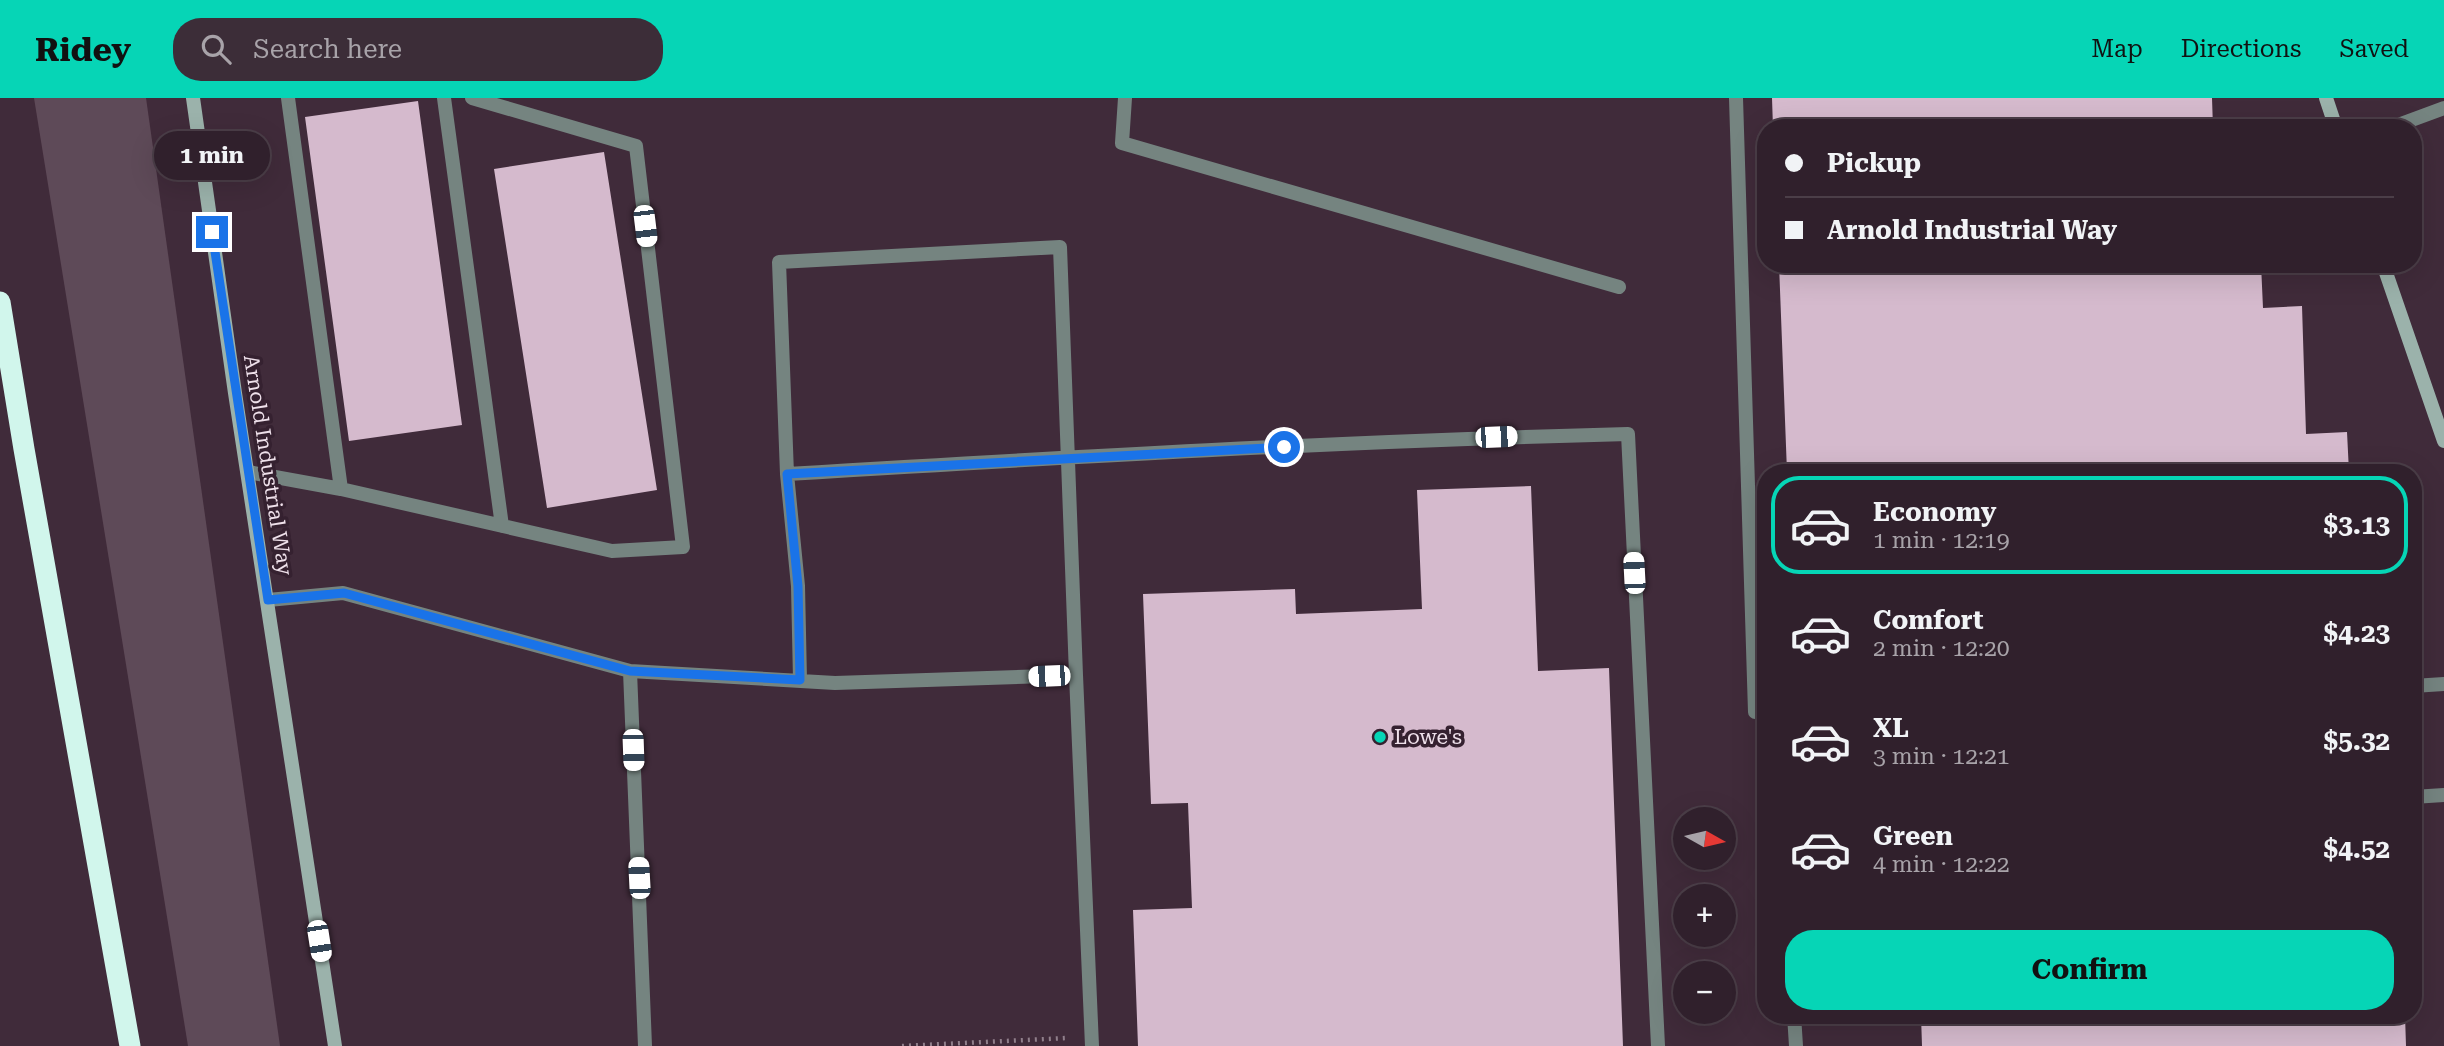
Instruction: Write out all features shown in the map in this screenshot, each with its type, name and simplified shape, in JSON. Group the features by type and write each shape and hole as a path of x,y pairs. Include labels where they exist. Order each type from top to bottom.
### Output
{"highway":[{"path":"0,302 130,1046"}],"street":[{"name":"Arnold Industrial Way","path":"193,98 335,1046"},
{"path":"2326,98 2333,119"},
{"path":"2386,273 2444,441"}],"lane":[{"path":"288,98 341,489"},
{"path":"444,98 502,526"},
{"path":"248,472 341,489 611,551 683,547 636,146 472,98"},
{"path":"1125,98 1122,143 1619,287"},
{"path":"1736,98 1757,712"},
{"path":"2412,119 2444,106 2442,98"},
{"path":"800,680 798,586 787,474 779,262 1060,247 1092,1041"},
{"path":"787,474 1069,457 1472,438 1628,434 1658,1046"},
{"path":"268,600 344,593 630,671 835,683 1076,674"},
{"path":"630,671 645,1046"},
{"path":"2422,685 2444,684"},
{"path":"2422,796 2444,795"},
{"path":"1795,1024 1796,1046"}],"path":[{"path":"902,1046 1092,1041"}],"shaded area":[{"path":"34,98 146,98 280,1046 188,1046"}],"building":[{"path":"1772,98 2212,98 2213,119 1773,119"},
{"path":"418,101 462,425 349,441 305,117"},
{"path":"604,152 657,490 547,508 494,169"},
{"path":"1779,273 2261,273 2263,308 2302,306 2306,434 2347,432 2349,464 1787,464"},
{"name":"Lowe's","path":"1531,486 1538,671 1609,668 1623,1046 1138,1046 1133,910 1192,908 1188,803 1151,804 1143,594 1295,589 1296,614 1422,609 1417,490"},
{"path":"1921,1024 2405,1024 2406,1046 1922,1046"}],"place":[{"name":"Lowe's","path":"1380,737"}],"route":[{"path":"212,232 268,600 344,593 630,671 800,680 798,586 787,474 1284,447"}]}
